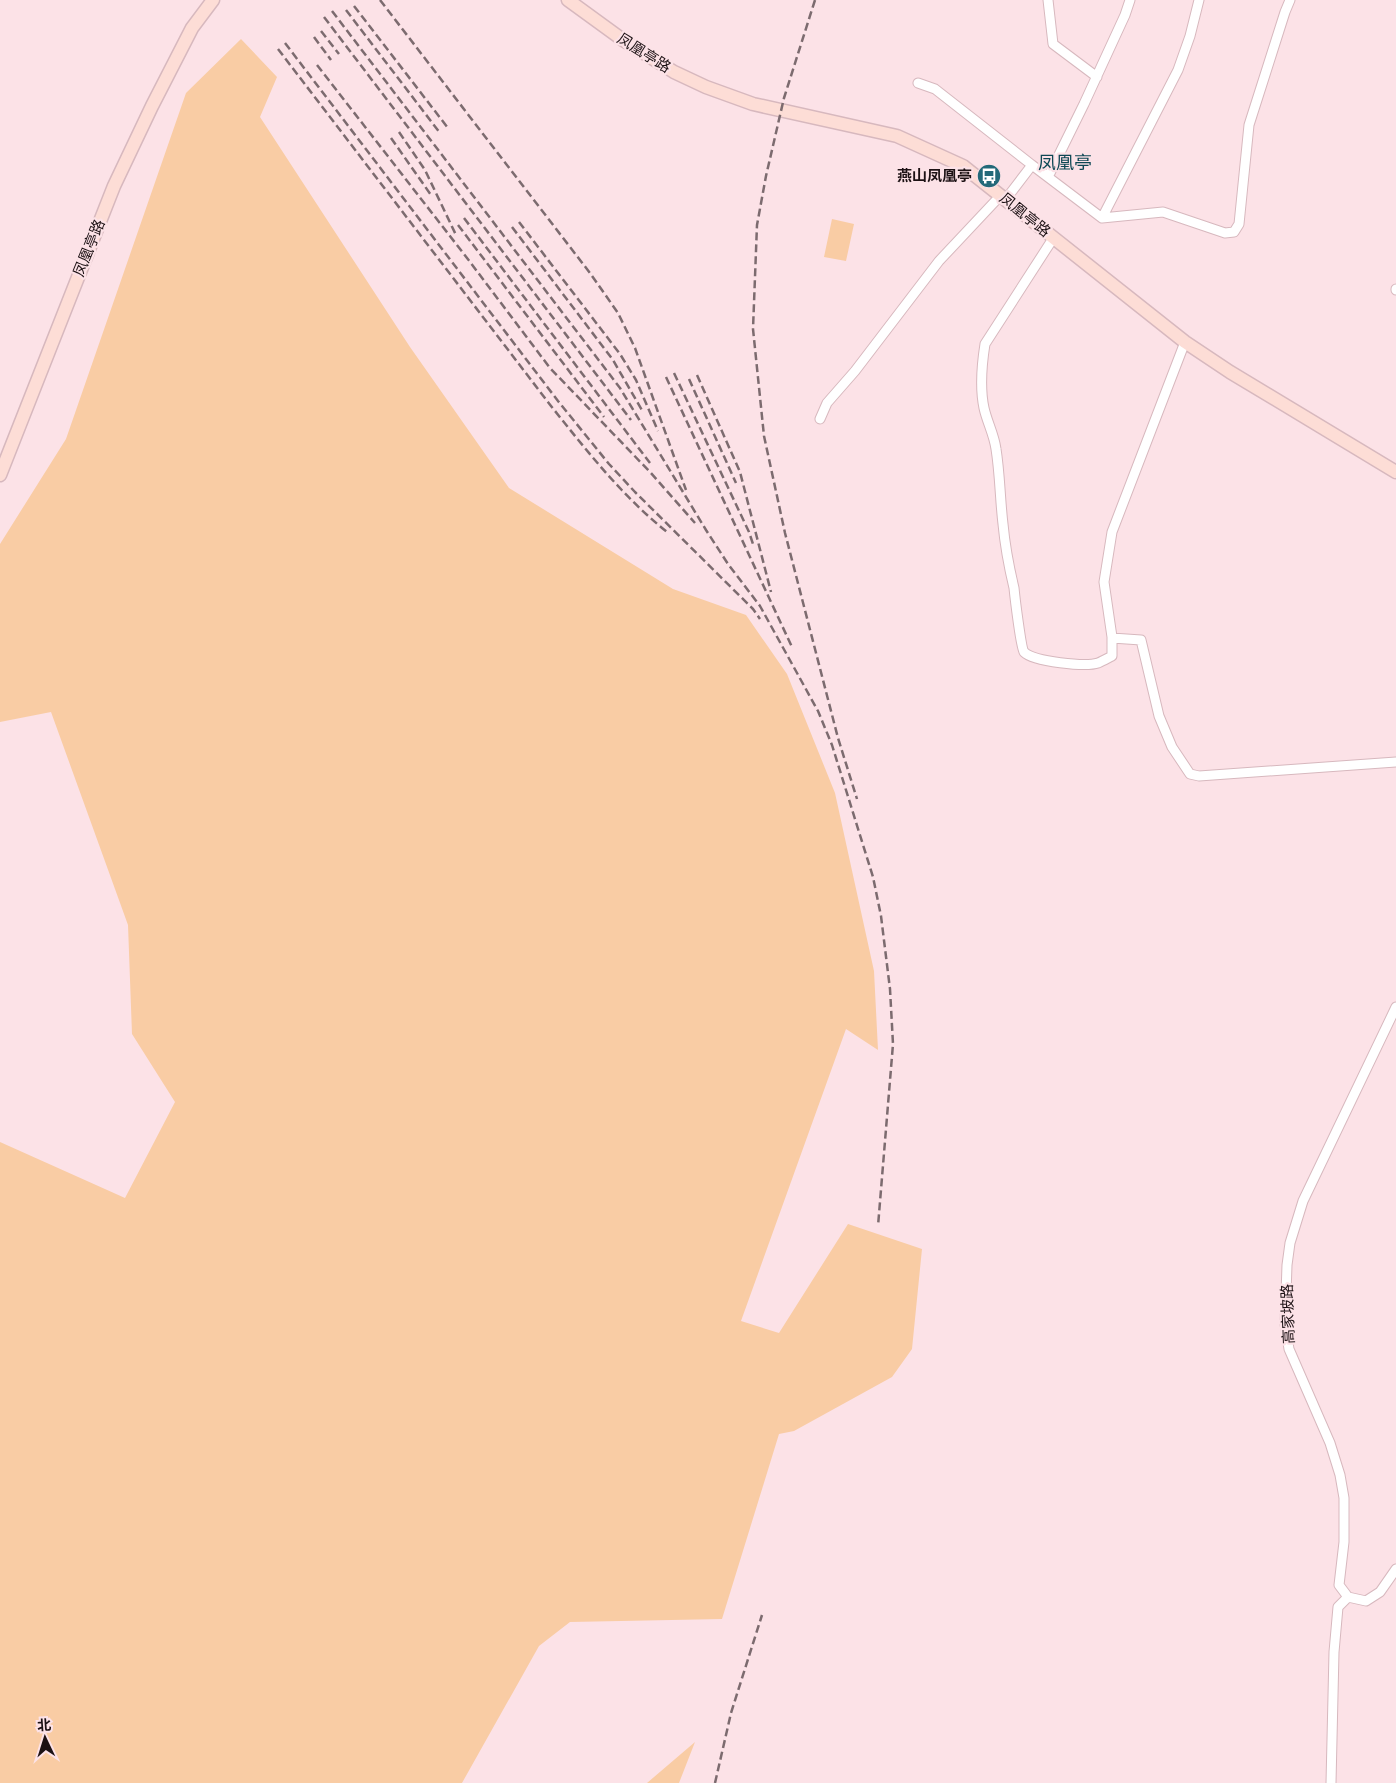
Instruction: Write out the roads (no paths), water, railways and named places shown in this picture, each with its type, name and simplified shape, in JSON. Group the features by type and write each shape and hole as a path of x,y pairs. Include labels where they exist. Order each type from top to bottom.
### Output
{"street":[{"name":"凤凰亭路","path":"0,475 114,186 192,28 202,0"},
{"name":"凤凰亭路","path":"192,28 213,0"},
{"name":"凤凰亭路","path":"568,0 623,40 674,72 706,87 753,104 897,136 963,166 1185,342 1230,372 1396,472"},
{"path":"1048,0 1053,44 1097,77"},
{"path":"1048,177 1097,77 1130,0"},
{"path":"1102,218 1178,70 1190,36 1199,0"},
{"path":"918,83 935,89 1102,218 1163,212 1225,233 1234,232 1239,224 1249,126 1290,0"},
{"path":"820,420 827,403 855,371 939,261 1032,165"},
{"path":"1054,238 985,344 982,360 984,409 993,432 996,448 1004,532 1018,609 1021,646 1024,652 1058,663 1078,665 1098,664 1112,656 1112,638 1104,582 1112,532 1185,342"},
{"path":"1112,638 1141,640 1159,716 1172,747 1190,774 1199,776 1396,762"},
{"name":"高家坡路","path":"1348,1597 1339,1585 1344,1542 1344,1498 1340,1475 1330,1443 1289,1349 1285,1324 1287,1265 1290,1243 1303,1201 1396,1007"},
{"path":"1331,1783 1334,1652 1338,1607 1348,1597 1366,1601 1380,1592 1396,1570"}],"railway":[{"path":"380,0 590,273 618,313 635,348 686,490"},
{"path":"815,0 784,98 766,176 757,225 753,329 764,436 785,533 838,738 857,799"},
{"path":"354,6 448,128"},
{"path":"346,10 440,133"},
{"path":"332,11 620,388 706,530 728,564 760,606 818,711 832,745 873,877 881,916 890,989 893,1044 878,1226"},
{"path":"324,17 631,420"},
{"path":"321,31 339,54"},
{"path":"314,37 331,60"},
{"path":"285,43 558,401 609,464 753,609 760,619"},
{"path":"278,49 564,423 620,488 667,532"},
{"path":"317,65 550,368 651,473 695,523"},
{"path":"399,132 425,170 456,235"},
{"path":"391,138 431,195"},
{"path":"464,218 650,463"},
{"path":"519,222 620,354 636,380 658,431"},
{"path":"458,225 604,417"},
{"path":"512,227 613,360 643,412"},
{"path":"674,373 749,532 754,547"},
{"path":"697,375 740,472 771,592"},
{"path":"666,377 792,647"},
{"path":"689,379 736,483"},
{"path":"715,1783 731,1713 762,1615"}],"place":[{"name":"燕山凤凰亭","path":"989,176"}],"district":[{"name":"凤凰亭","path":"1065,163"}]}
